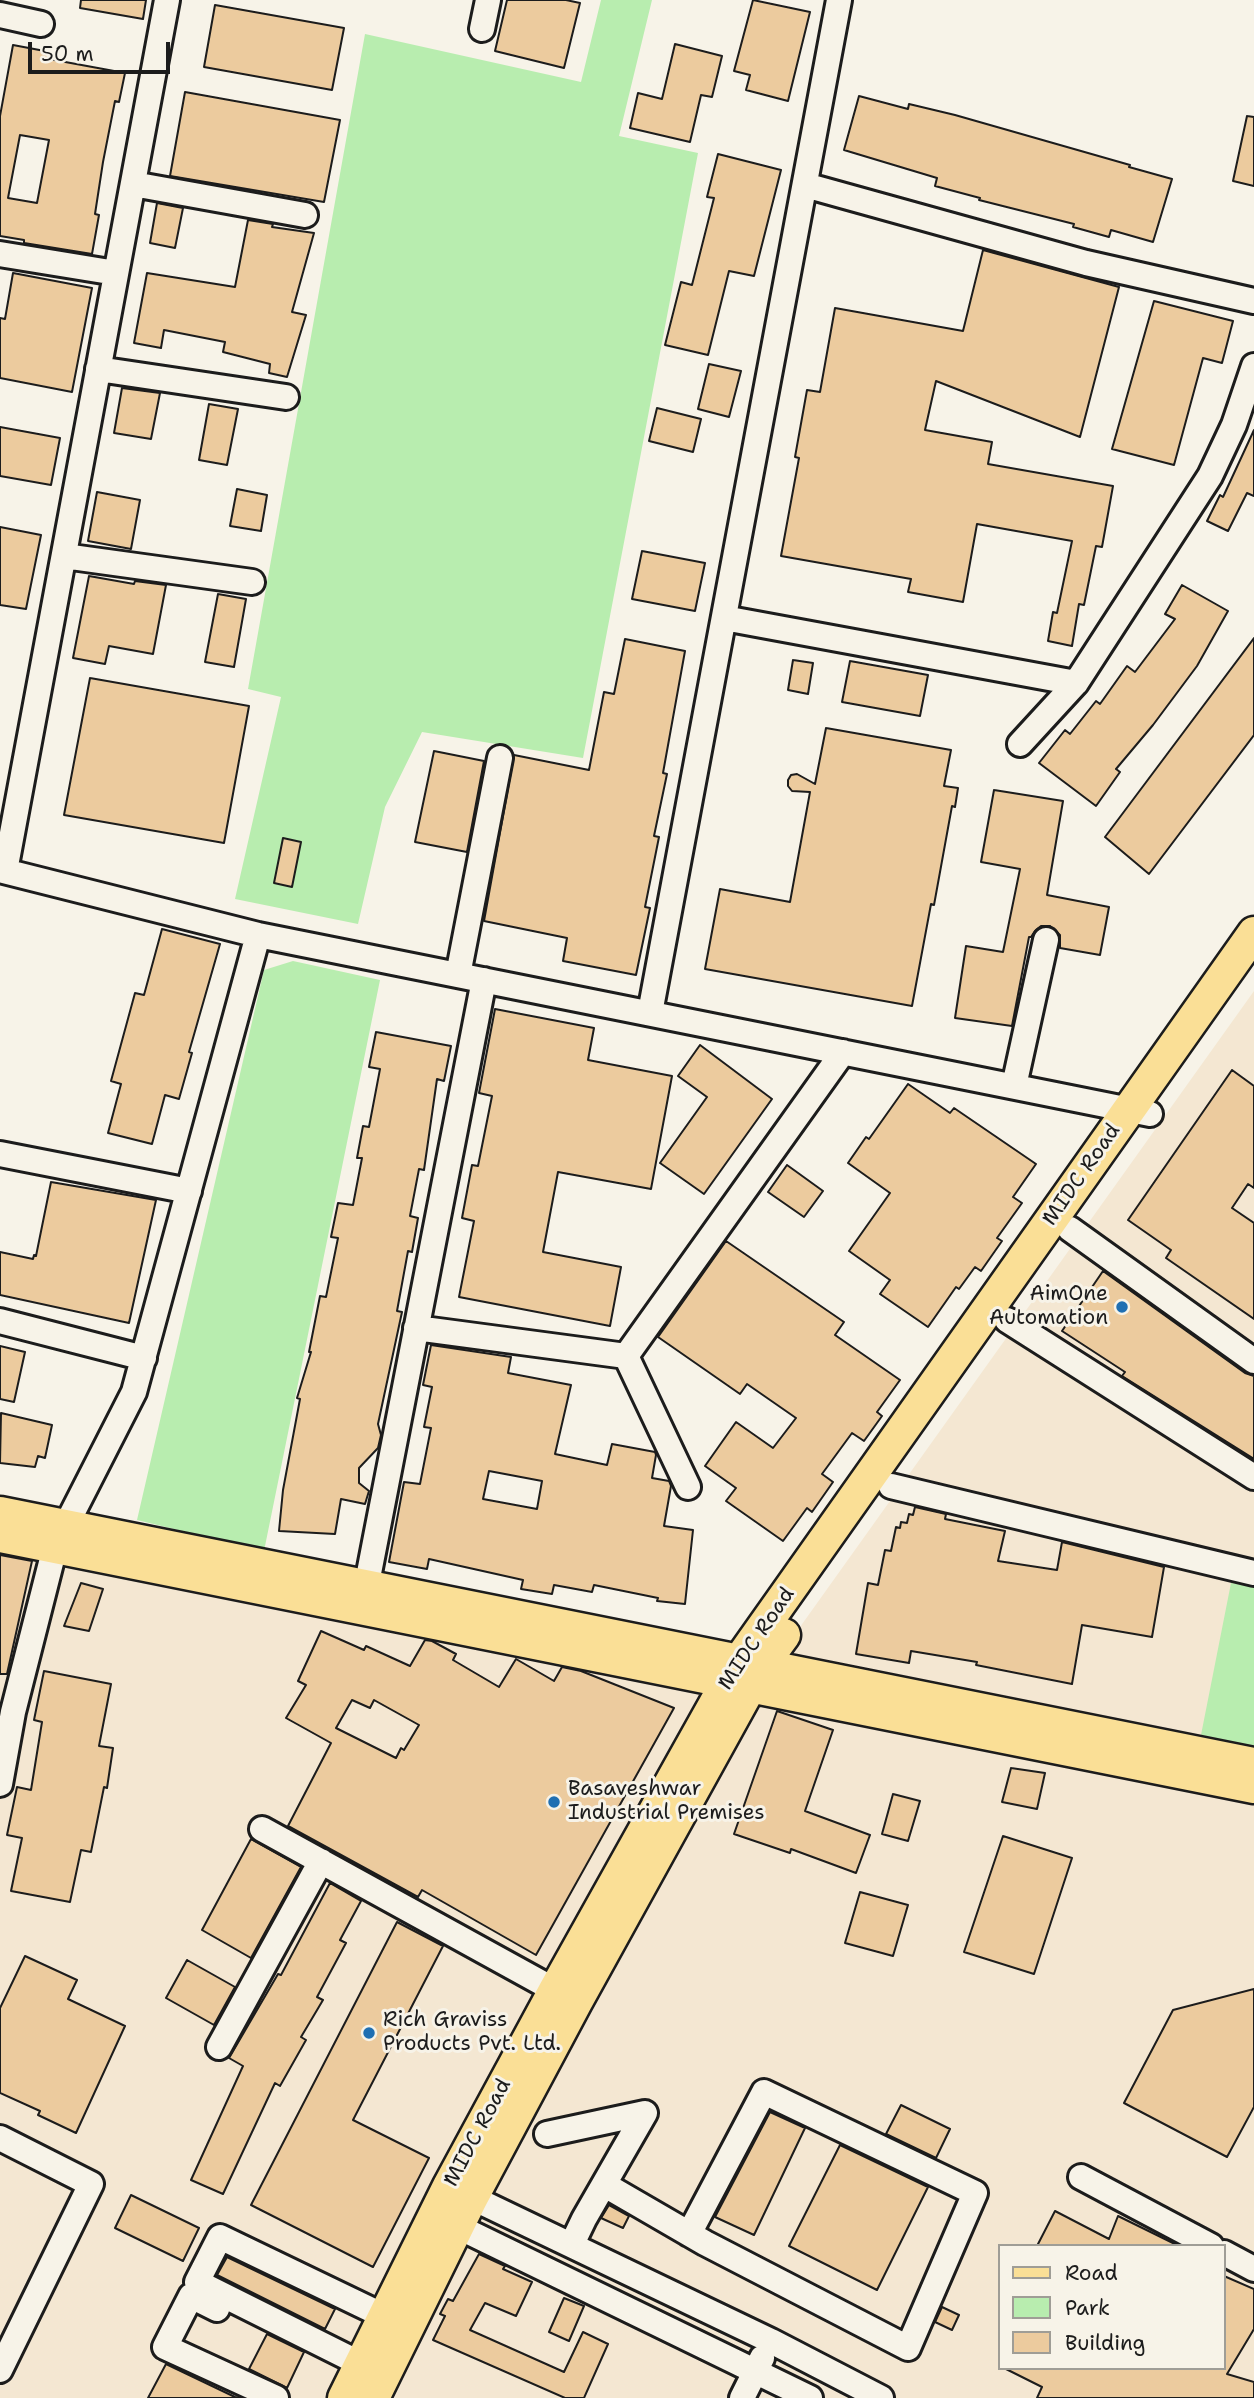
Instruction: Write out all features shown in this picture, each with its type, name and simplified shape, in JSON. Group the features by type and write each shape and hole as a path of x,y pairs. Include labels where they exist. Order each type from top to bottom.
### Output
{"main road":[{"name":"MIDC Road","path":"744,1673 891,1486 1070,1229 1140,1111 1254,933"},
{"name":"MIDC Road","path":"358,2385 388,2308 453,2206 565,1996 744,1673 1140,1111 1254,967"},
{"path":"0,1513 61,1537"},
{"path":"0,1536 61,1537 744,1673 1254,1764"},
{"path":"744,1673 1254,1787"},
{"path":"358,2385 453,2206"}],"street":[{"path":"167,0 3,870 258,935 1140,1111"},
{"path":"482,29 488,0"},
{"path":"650,1013 839,0"},
{"path":"0,15 41,24"},
{"path":"133,184 305,215"},
{"path":"805,185 1086,263 1254,301"},
{"path":"0,254 116,273"},
{"path":"1020,744 1076,683 1210,476 1234,425 1254,366"},
{"path":"98,369 286,397"},
{"path":"64,556 252,582"},
{"path":"724,618 1076,683"},
{"path":"458,975 499,758"},
{"path":"0,1784 6,1711 61,1537 134,1392 258,935"},
{"path":"1014,1086 1046,940"},
{"path":"364,1597 484,980"},
{"path":"626,1356 843,1052"},
{"path":"0,1154 189,1191"},
{"path":"1070,1229 1254,1361"},
{"path":"1007,1320 1254,1477"},
{"path":"0,1321 144,1358"},
{"path":"416,1328 626,1356"},
{"path":"626,1356 688,1486"},
{"path":"891,1486 1254,1573"},
{"path":"262,1829 565,1996"},
{"path":"219,2047 321,1861"},
{"path":"605,2185 690,2234 908,2348 975,2193 764,2092 690,2234"},
{"path":"547,2134 645,2113 572,2244"},
{"path":"0,2138 91,2184 0,2370"},
{"path":"1081,2177 1207,2244"},
{"path":"453,2206 572,2244 881,2398"},
{"path":"453,2206 755,2371 810,2398"},
{"path":"244,2233 388,2308"},
{"path":"358,2385 197,2282 220,2237 388,2308"},
{"path":"1226,2254 1254,2269"},
{"path":"276,2398 165,2347 191,2296 358,2385"},
{"path":"742,2398 771,2341"}],"shaded area":[{"path":"1254,991 1254,1747 780,1655"},
{"path":"0,1530 1254,1790 1254,2398 0,2398"}],"green space":[{"path":"601,0 652,0 619,136 698,153 583,758 422,732 385,807 358,924 235,899 281,697 248,689 365,34 581,82"},
{"path":"293,961 380,980 264,1551 137,1520 264,970"},
{"path":"1231,1583 1254,1587 1254,1746 1201,1735"}],"building":[{"path":"81,0 146,0 143,19 80,8"},
{"path":"507,0 566,0 580,3 564,68 495,51"},
{"path":"753,0 810,12 788,101 746,90 750,75 734,71"},
{"path":"215,5 344,28 332,90 204,67"},
{"path":"675,44 722,56 712,97 701,95 690,142 630,128 638,93 662,99"},
{"path":"13,45 50,52 49,59 125,73 119,102 115,101 103,162 95,214 99,215 92,254 24,243 24,240 0,236 0,116","holes":["20,135 49,140 37,203 8,198"]},
{"path":"185,92 340,120 324,202 170,176"},
{"path":"859,96 908,109 909,104 955,115 1172,179 1153,242 1111,230 1109,237 1073,227 1074,224 979,200 980,198 935,186 937,178 844,150"},
{"path":"1247,116 1254,117 1254,186 1233,181"},
{"path":"718,154 781,170 754,276 729,271 708,355 665,345 681,282 692,285 714,198 707,197"},
{"path":"157,203 183,208 175,248 150,243"},
{"path":"248,220 273,224 272,227 314,233 292,312 306,315 287,377 269,373 270,364 223,352 225,342 164,330 161,348 134,343 147,273 235,287"},
{"path":"983,250 1119,287 1080,437 936,381 925,430 992,442 988,464 1113,486 1102,547 1096,546 1084,605 1079,604 1072,646 1048,641 1053,612 1057,613 1072,541 977,524 963,602 908,592 911,579 781,556 799,458 795,457 807,390 820,392 835,308 963,331"},
{"path":"13,273 92,288 72,392 0,378 0,318 5,319"},
{"path":"1154,301 1233,321 1222,363 1203,358 1174,465 1112,449"},
{"path":"709,364 741,371 729,417 698,409"},
{"path":"122,388 160,393 151,439 114,433"},
{"path":"209,404 238,409 227,465 199,460"},
{"path":"657,408 701,419 693,452 649,441"},
{"path":"0,427 60,438 51,485 0,476"},
{"path":"1254,430 1254,496 1247,493 1228,531 1207,521 1220,495 1223,497"},
{"path":"237,489 267,495 261,531 230,526"},
{"path":"97,492 140,500 131,549 88,541"},
{"path":"0,527 41,535 26,609 0,605"},
{"path":"642,551 705,563 695,611 632,599"},
{"path":"89,576 134,584 135,581 166,585 153,654 109,646 105,664 73,658"},
{"path":"1182,585 1228,611 1197,666 1116,769 1120,772 1096,806 1039,763 1065,730 1070,734 1096,701 1100,704 1127,666 1135,672 1175,619 1165,614"},
{"path":"218,594 246,599 234,667 205,662"},
{"path":"1254,638 1254,735 1149,874 1105,837"},
{"path":"625,639 685,651 663,773 667,774 654,836 659,837 645,907 650,908 636,975 563,961 567,938 484,921 514,755 589,770 604,692 614,694"},
{"path":"793,660 813,663 808,694 788,690"},
{"path":"850,661 928,675 920,716 842,702"},
{"path":"90,678 249,706 224,843 64,815"},
{"path":"826,728 951,750 944,786 958,788 955,807 952,806 934,905 931,904 912,1006 705,969 720,889 790,902 810,792 792,791 788,780 791,775 797,774 815,784"},
{"path":"434,751 484,761 467,852 415,842"},
{"path":"994,790 1063,801 1047,895 1109,907 1100,955 1060,948 1060,935 1050,926 1041,926 1029,937 1012,1026 955,1018 966,946 1003,952 1020,869 981,862"},
{"path":"283,838 301,842 292,887 274,883"},
{"path":"162,929 220,944 189,1052 192,1053 179,1099 165,1095 152,1144 108,1133 121,1084 111,1081 135,993 144,995"},
{"path":"495,1009 594,1028 588,1060 672,1076 651,1189 558,1172 543,1252 621,1267 610,1326 459,1297 474,1221 462,1218 472,1165 478,1166 492,1096 479,1093"},
{"path":"376,1032 451,1046 444,1081 437,1079 424,1170 419,1169 410,1216 418,1218 412,1252 408,1251 397,1311 402,1312 378,1424 381,1435 378,1448 359,1468 359,1483 369,1491 365,1504 341,1499 335,1534 279,1531 283,1490 300,1399 297,1398 311,1352 320,1296 326,1297 338,1238 331,1237 338,1203 353,1205 362,1158 357,1158 363,1126 369,1127 380,1069 369,1067"},
{"path":"700,1045 772,1099 704,1194 660,1163 707,1097 678,1076"},
{"path":"1232,1070 1254,1086 1254,1188 1248,1184 1232,1208 1254,1223 1254,1319 1166,1258 1171,1250 1128,1220"},
{"path":"908,1084 950,1113 954,1108 1036,1164 1013,1197 1022,1203 997,1238 1002,1241 981,1271 975,1267 959,1289 956,1287 928,1327 880,1294 890,1280 849,1251 890,1193 848,1163 866,1137 869,1139"},
{"path":"787,1165 823,1191 804,1217 768,1192"},
{"path":"51,1182 156,1200 129,1323 0,1295 0,1252 33,1259 34,1255 36,1256"},
{"path":"726,1241 844,1322 835,1335 900,1380 877,1412 882,1416 864,1441 852,1433 822,1474 833,1482 812,1512 807,1508 783,1541 726,1501 736,1488 705,1466 736,1422 773,1448 796,1418 747,1384 740,1394 658,1337"},
{"path":"1103,1271 1245,1373 1254,1376 1254,1459 1122,1376 1125,1372 1062,1331"},
{"path":"431,1345 511,1357 508,1373 571,1385 555,1454 607,1465 612,1444 655,1452 652,1478 669,1481 671,1486 664,1526 693,1530 685,1604 657,1601 658,1598 594,1585 592,1592 554,1585 552,1594 521,1589 523,1580 429,1559 427,1569 389,1562 404,1482 420,1484 431,1428 424,1427 432,1387 423,1385","holes":["489,1471 542,1481 537,1509 483,1499"]},
{"path":"0,1346 25,1352 14,1402 0,1399"},
{"path":"1,1413 52,1425 45,1458 38,1456 35,1467 0,1463"},
{"path":"915,1507 946,1514 945,1519 1005,1531 998,1561 1057,1570 1062,1542 1164,1567 1152,1637 1082,1625 1072,1684 976,1665 977,1662 911,1651 909,1663 856,1654 868,1583 878,1585 885,1550 891,1551 896,1527 900,1528 901,1522 907,1523 909,1514 913,1515"},
{"path":"0,1555 32,1561 7,1674 0,1674"},
{"path":"81,1583 103,1589 89,1631 64,1626"},
{"path":"321,1631 364,1650 366,1646 410,1666 425,1640 432,1641 456,1654 453,1660 499,1687 516,1659 554,1681 562,1667 581,1671 674,1708 536,1955 422,1890 418,1897 288,1826 331,1743 286,1718 306,1685 298,1681","holes":["352,1700 370,1708 374,1700 419,1725 396,1758 336,1728"]},
{"path":"44,1671 111,1684 99,1746 113,1748 107,1788 104,1787 91,1852 81,1850 70,1902 11,1891 22,1838 7,1835 17,1787 31,1790 42,1722 34,1720"},
{"path":"777,1711 833,1730 805,1811 870,1835 856,1873 791,1849 790,1853 734,1834"},
{"path":"1011,1768 1045,1773 1037,1809 1002,1802"},
{"path":"893,1794 920,1801 908,1841 882,1834"},
{"path":"1003,1836 1072,1858 1034,1974 964,1952"},
{"path":"251,1839 301,1867 251,1958 202,1930"},
{"path":"330,1883 361,1901 340,1940 346,1943 317,1997 323,2000 301,2037 306,2040 280,2086 275,2083 223,2194 191,2180 243,2066 229,2058 278,1974 281,1975"},
{"path":"860,1892 908,1905 893,1956 845,1943"},
{"name":"Rich Graviss Products Pvt. Ltd.","path":"397,1922 443,1946 353,2120 429,2158 373,2267 251,2205"},
{"path":"25,1956 77,1980 68,1999 125,2026 76,2133 38,2115 40,2111 0,2093 0,2008"},
{"path":"187,1960 235,1987 214,2025 166,1998"},
{"path":"1254,1989 1254,2107 1227,2157 1124,2103 1173,2010"},
{"path":"901,2105 950,2129 936,2158 886,2134"},
{"path":"770,2112 805,2128 754,2235 715,2217"},
{"path":"840,2145 928,2187 877,2290 789,2246"},
{"path":"131,2195 199,2228 183,2261 115,2228"},
{"path":"609,2205 629,2216 623,2228 601,2218"},
{"path":"1055,2211 1109,2239 1118,2216 1175,2244 1038,2244"},
{"path":"479,2254 532,2282 516,2316 485,2303 470,2330 564,2372 583,2332 608,2344 584,2398 565,2398 433,2340 445,2316 440,2314 448,2299 453,2301"},
{"path":"227,2257 335,2309 325,2329 217,2275"},
{"path":"1226,2277 1254,2289 1254,2329 1227,2374 1254,2382 1254,2398 1037,2398 1042,2387 1008,2370 1226,2370"},
{"path":"564,2298 584,2306 569,2341 549,2332"},
{"path":"942,2307 959,2315 952,2330 935,2322"},
{"path":"267,2334 304,2352 287,2388 249,2369"},
{"path":"166,2364 235,2397 240,2398 148,2398"}],"place":[{"name":"AimOne Automation","path":"1122,1307"},
{"name":"Basaveshwar Industrial Premises","path":"554,1802"},
{"name":"Rich Graviss Products Pvt. Ltd.","path":"369,2033"}]}
